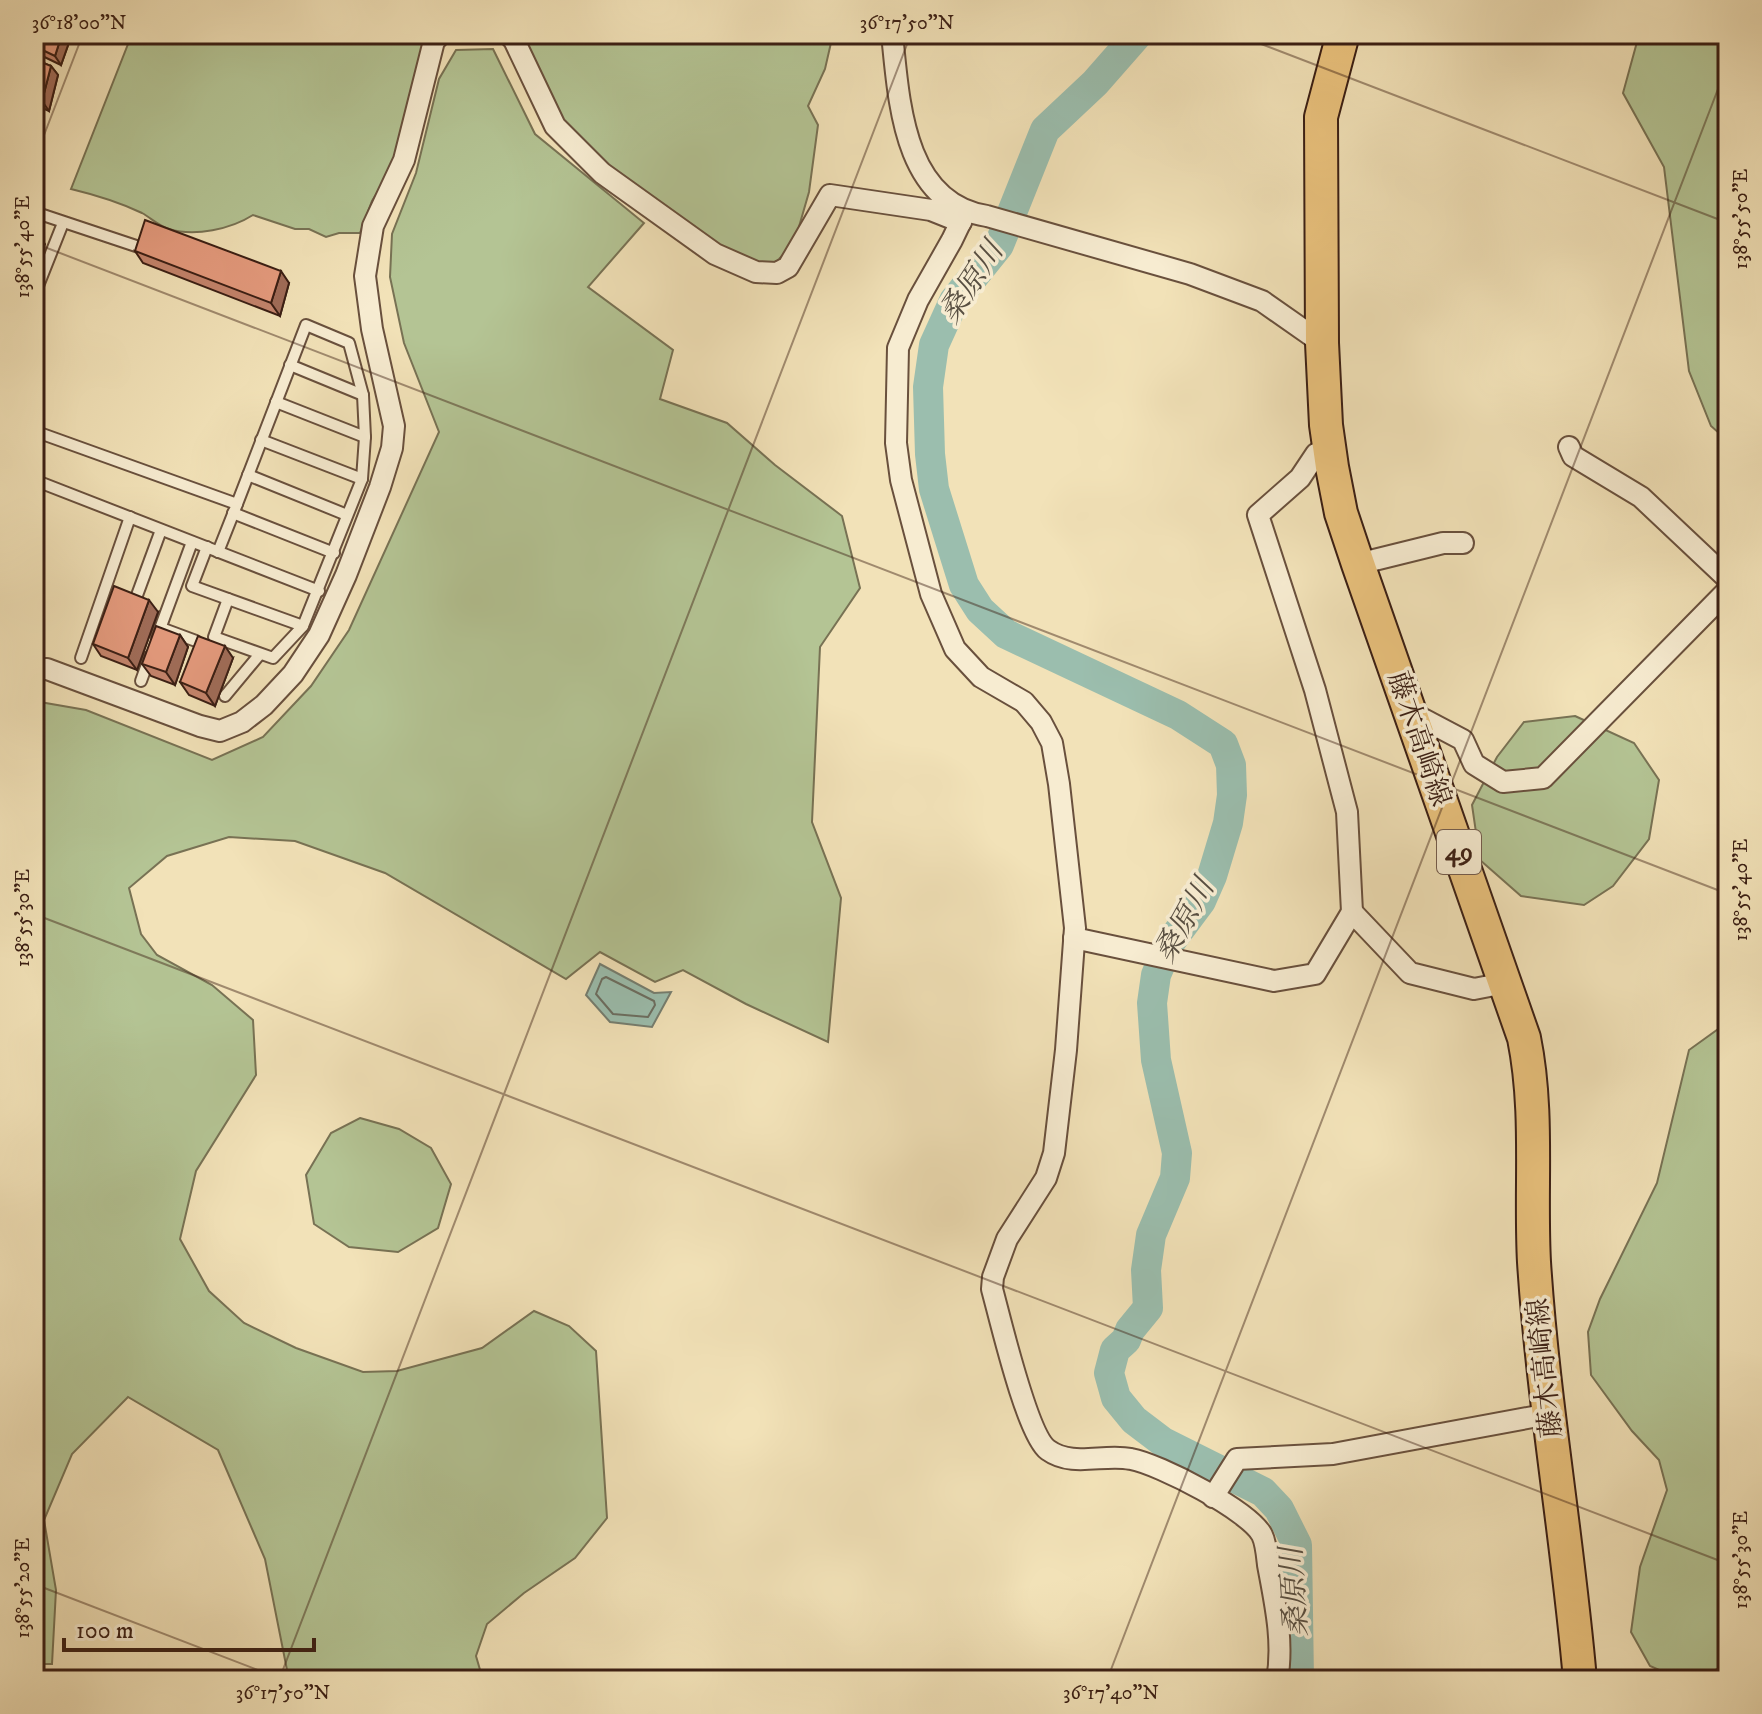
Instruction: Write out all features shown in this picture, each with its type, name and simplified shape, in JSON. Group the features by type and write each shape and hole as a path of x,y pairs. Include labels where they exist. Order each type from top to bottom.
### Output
{"main road":[{"name":"藤木高崎線","path":"1343,34 1321,117 1322,343 1330,454 1341,513 1524,1038 1534,1118 1534,1259 1580,1680"}],"street":[{"path":"34,669 47,669 220,731 242,722 264,705 293,674 319,635 352,561 392,448 394,426 372,329 365,276 373,226 404,160 434,41 441,34"},
{"path":"508,34 514,40 555,126 571,144 602,173 715,254 756,272 777,273 788,267 830,195 963,217 987,216 1190,274 1262,301 1322,343"},
{"path":"892,34 904,127 925,176 963,217"},
{"path":"963,217 918,300 898,348 896,443 901,480 931,594 955,649 981,677 1024,702 1041,722 1052,743 1074,938 1066,1050 1054,1153 1046,1178 1007,1239 993,1277 992,1289 1029,1415 1039,1440 1047,1450 1083,1461 1115,1457 1134,1459 1196,1486 1250,1521 1263,1536 1281,1660 1277,1680"},
{"path":"1569,447 1573,456 1641,497 1728,579"},
{"path":"1074,938 1274,981 1315,974 1352,912 1347,812 1315,690 1258,515 1300,478 1316,454 1330,454"},
{"path":"1358,564 1443,543 1463,543"},
{"path":"1408,711 1463,740 1474,764 1503,782 1543,778 1728,590"},
{"path":"1352,912 1410,973 1474,989 1505,983"},
{"path":"1213,1497 1237,1459 1333,1454 1549,1414"}],"lane":[{"path":"34,212 142,248"},
{"path":"34,296 63,223"},
{"path":"218,552 306,325 349,343 363,395 365,437 362,479 303,626 273,658 260,654 214,637 228,599"},
{"path":"290,365 363,395"},
{"path":"276,402 365,437"},
{"path":"34,431 235,509 334,553"},
{"path":"261,440 362,479"},
{"path":"248,475 347,515"},
{"path":"34,480 319,591"},
{"path":"81,658 130,517"},
{"path":"136,598 161,530"},
{"path":"141,681 192,542"},
{"path":"207,547 192,586 303,626"},
{"path":"161,628 196,641"},
{"path":"225,696 260,654"}],"green space":[{"path":"132,34 434,34 397,161 372,201 360,233 339,233 326,237 309,229 295,229 253,215 212,230 179,231 165,228 125,205 71,189"},
{"path":"520,34 833,34 825,69 808,106 818,125 809,192 794,244 773,265 753,263 716,246 607,165 563,124"},
{"path":"1654,34 1693,34 1728,39 1728,441 1711,426 1689,371 1664,167 1623,93 1637,42"},
{"path":"493,49 535,134 644,223 588,287 673,350 660,399 727,423 775,465 842,516 860,588 820,647 812,822 841,898 828,1042 746,1004 683,970 655,982 600,952 566,979 385,873 295,841 229,837 167,856 129,888 141,934 157,955 212,985 253,1020 256,1075 196,1171 180,1239 209,1291 244,1323 296,1348 363,1372 397,1371 482,1348 534,1311 569,1326 596,1351 607,1518 575,1558 524,1593 487,1624 476,1656 483,1680 289,1680 265,1559 218,1450 128,1397 72,1454 44,1520 56,1590 52,1664 34,1664 34,701 86,710 212,760 263,737 311,686 349,630 439,432 404,343 390,277 392,234 416,173 439,79 456,50"},
{"path":"1575,716 1634,743 1659,780 1649,839 1613,886 1584,905 1521,896 1480,860 1472,805 1497,757 1524,722"},
{"path":"1728,1022 1728,1662 1699,1680 1682,1680 1650,1666 1631,1632 1640,1567 1667,1490 1659,1460 1632,1431 1591,1375 1588,1332 1600,1299 1657,1183 1689,1050"},
{"path":"360,1118 399,1129 431,1148 451,1184 438,1228 398,1252 349,1247 314,1224 306,1175 331,1133"}],"water":[{"path":"600,964 654,993 671,992 652,1027 610,1022 586,995"}],"building":[{"path":"34,34 62,34 55,56 34,46"},
{"path":"34,59 51,66 42,101 34,98"},
{"path":"145,220 281,271 271,303 135,251"},
{"path":"114,586 149,600 128,658 93,644"},
{"path":"156,626 180,635 166,672 142,664"},
{"path":"198,636 225,646 206,693 180,682"}],"waterway":[{"name":"桑原川","path":"1138,34 1095,83 1045,130 999,245 954,301 934,345 928,387 930,454 934,489 964,585 980,610 1006,634 1178,715 1223,744 1231,765 1232,795 1228,823 1212,876 1201,901 1169,944 1156,975 1152,1003 1156,1060 1177,1153 1175,1178 1151,1235 1146,1270 1148,1308 1126,1340 1115,1350 1109,1373 1116,1398 1134,1420 1163,1442 1263,1492 1279,1509 1297,1545 1299,1680"}]}
